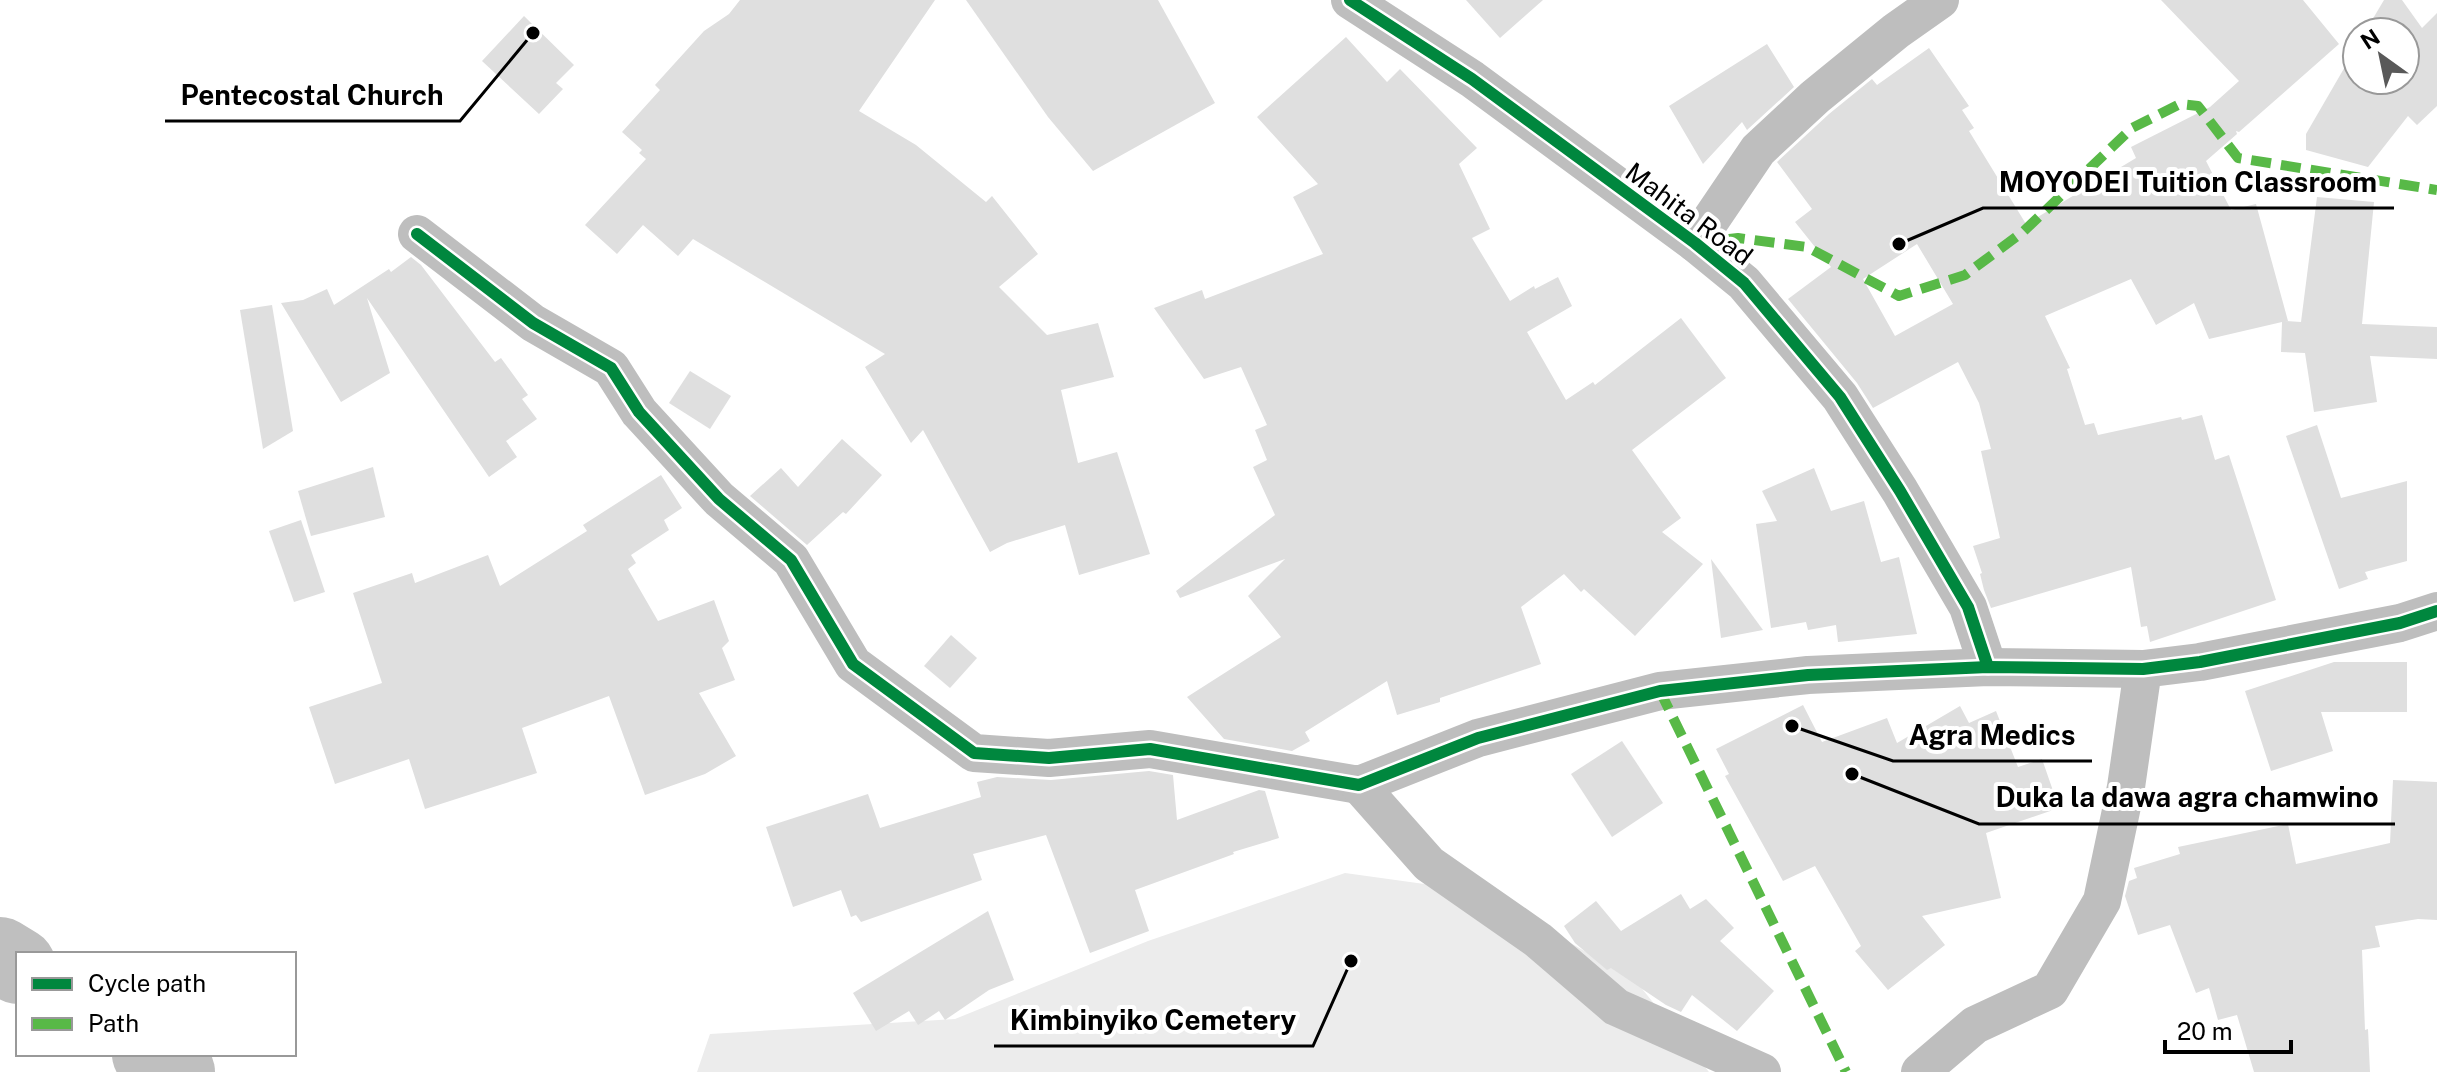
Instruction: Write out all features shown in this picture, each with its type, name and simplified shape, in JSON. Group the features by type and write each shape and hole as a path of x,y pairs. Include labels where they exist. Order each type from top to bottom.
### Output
{"street":[{"name":"Mahita Road","path":"1350,0 1472,79 1695,243 1744,283 1840,397 1900,491 1968,607 1988,667"},
{"path":"1695,243 1758,150 1815,97 1896,31 1940,0"},
{"path":"417,234 533,323 611,368 639,412 719,499 791,560 853,664 974,753 1049,758 1150,749 1359,785 1478,738 1660,691 1808,675 1988,667 2143,669 2231,656 2400,623 2437,611"},
{"path":"1920,1072 1975,1025 2050,990 2102,901 2126,787 2143,669"},
{"path":"1359,785 1429,864 1538,940 1616,1007 1762,1072"}],"shaded area":[{"path":"1345,873 1482,892 1635,980 1709,1072 697,1072 710,1034 955,1019 1148,941"}],"building":[{"path":"740,0 935,0 859,111 916,145 986,202 992,196 1038,254 999,287 1047,335 1098,323 1114,377 1061,390 1078,463 1117,452 1150,554 1079,575 1065,525 1007,543 990,552 923,430 911,443 865,367 885,354 693,239 678,256 643,225 617,254 585,225 646,159 639,153 642,150 622,132 660,90 655,85 704,31 729,14"},
{"path":"966,0 1158,0 1215,103 1093,171 1048,117"},
{"path":"1466,0 1543,0 1500,38"},
{"path":"2161,0 2303,0 2339,44 2239,132 2236,131 2237,134 2206,161 2231,210 2256,204 2288,321 2285,321 2301,322 2317,197 2374,202 2362,324 2437,327 2437,359 2370,356 2377,402 2314,412 2305,353 2281,352 2282,322 2209,339 2194,303 2156,325 2131,279 2045,316 2070,368 2067,369 2085,425 2094,423 2098,435 2202,415 2215,460 2229,455 2276,600 2150,642 2147,626 2141,627 2131,567 1991,608 1973,546 2000,538 1981,451 1991,449 1979,403 1958,362 1873,408 1857,383 1788,299 1831,267 1795,222 1812,209 1777,162 1872,79 1877,85 1929,48 1969,106 1962,110 1974,128 1969,131 2026,224 2136,158 2131,147 2210,107 2239,81","holes":["1917,244 1953,304 1895,336 1863,279"]},
{"path":"2384,0 2402,0 2413,16 2374,16"},
{"path":"2437,13 2437,106 2417,125 2408,116 2368,167 2306,150 2306,134 2341,74 2341,96 2421,96 2421,27"},
{"path":"524,16 574,65 556,83 563,89 539,114 482,61"},
{"path":"1346,37 1387,82 1400,69 1477,148 1459,164 1490,229 1472,238 1510,301 1534,286 1535,289 1558,277 1572,306 1527,332 1566,400 1593,382 1595,385 1681,318 1726,378 1632,450 1681,518 1662,532 1703,564 1635,636 1564,574 1521,607 1541,664 1397,715 1387,681 1305,732 1310,741 1292,751 1224,739 1187,697 1281,637 1248,596 1285,559 1180,598 1176,591 1275,515 1253,467 1267,460 1255,430 1267,425 1241,367 1204,379 1154,308 1202,290 1205,299 1323,254 1293,197 1318,184 1257,117"},
{"path":"1767,44 1794,87 1747,130 1742,122 1703,164 1669,106"},
{"path":"411,257 421,265 495,362 501,358 528,395 522,399 537,419 506,441 517,457 489,477 367,298 390,373 341,402 281,303 303,300 327,289 334,305"},
{"path":"272,305 293,431 263,449 240,310"},
{"path":"690,371 731,396 710,429 669,403"},
{"path":"2317,425 2341,498 2407,481 2407,561 2365,572 2368,579 2339,589 2286,436"},
{"path":"842,439 882,475 846,514 843,512 807,545 750,496 781,468 798,487"},
{"path":"373,467 385,517 311,536 298,491"},
{"path":"1814,468 1831,511 1864,501 1881,562 1899,557 1917,634 1838,642 1836,625 1808,630 1806,622 1771,628 1756,524 1777,521 1762,491"},
{"path":"661,475 682,508 664,520 669,530 631,555 636,563 628,569 658,621 714,600 729,641 722,648 735,680 699,693 736,756 705,774 645,795 609,696 522,728 537,773 425,809 409,759 335,784 309,707 382,683 353,593 412,573 415,583 488,555 500,586 587,531 583,525"},
{"path":"301,520 325,592 294,602 269,531"},
{"path":"1711,559 1763,630 1721,638"},
{"path":"951,635 977,658 950,688 924,666"},
{"path":"2334,662 2407,662 2407,712 2321,712 2333,751 2271,771 2245,691"},
{"path":"1803,705 1822,742 1887,718 1897,743 1960,706 1969,723 1996,711 2018,767 2042,759 2059,808 1986,833 2001,898 1922,916 1945,945 1888,990 1855,951 1861,946 1815,866 1783,881 1725,776 1729,774 1716,749"},
{"path":"1622,741 1663,803 1612,837 1571,774"},
{"path":"1149,771 1173,775 1177,820 1259,790 1265,791 1279,838 1233,852 1135,890 1149,931 1090,953 1046,835 973,854 982,880 861,922 856,915 851,917 841,890 793,907 766,827 868,794 880,828 981,797 977,782 997,777 1051,780"},
{"path":"2393,780 2437,782 2437,920 2418,919 2375,926 2380,947 2362,950 2370,1072 2254,1072 2237,1015 2218,1020 2209,988 2196,993 2170,925 2138,935 2125,896 2129,881 2137,878 2134,868 2180,854 2178,847 2288,824 2296,864 2390,843"},
{"path":"1681,894 1690,909 1706,899 1734,928 1720,941 1774,991 1737,1031 1692,995 1681,1012 1611,968 1607,970 1575,943 1564,926 1596,901 1621,931"},
{"path":"988,911 1014,980 989,990 945,1020 939,1011 918,1025 909,1011 876,1031 853,993"}],"waterway":[{"path":"0,955 16,965"},
{"path":"153,1056 177,1072"}],"marked path":[{"path":"1695,243 1738,238 1807,247 1899,296 1965,275 2024,231 2132,128 2180,104 2198,106 2238,158 2437,190"},
{"path":"1660,691 1846,1072"}],"cycle path":[{"path":"1350,0 1472,79 1695,243 1744,283 1840,397 1900,491 1968,607 1988,667"},
{"path":"417,234 533,323 611,368 639,412 719,499 791,560 853,664 974,753 1049,758 1150,749 1359,785 1478,738 1660,691 1808,675 1988,667 2143,669 2200,662 2400,623 2437,611"}],"place":[{"name":"Pentecostal Church","path":"533,33"},
{"name":"MOYODEI Tuition Classroom","path":"1899,244"},
{"name":"Agra Medics","path":"1792,726"},
{"name":"Duka la dawa agra chamwino","path":"1852,774"},
{"name":"Kimbinyiko Cemetery","path":"1351,961"}]}
